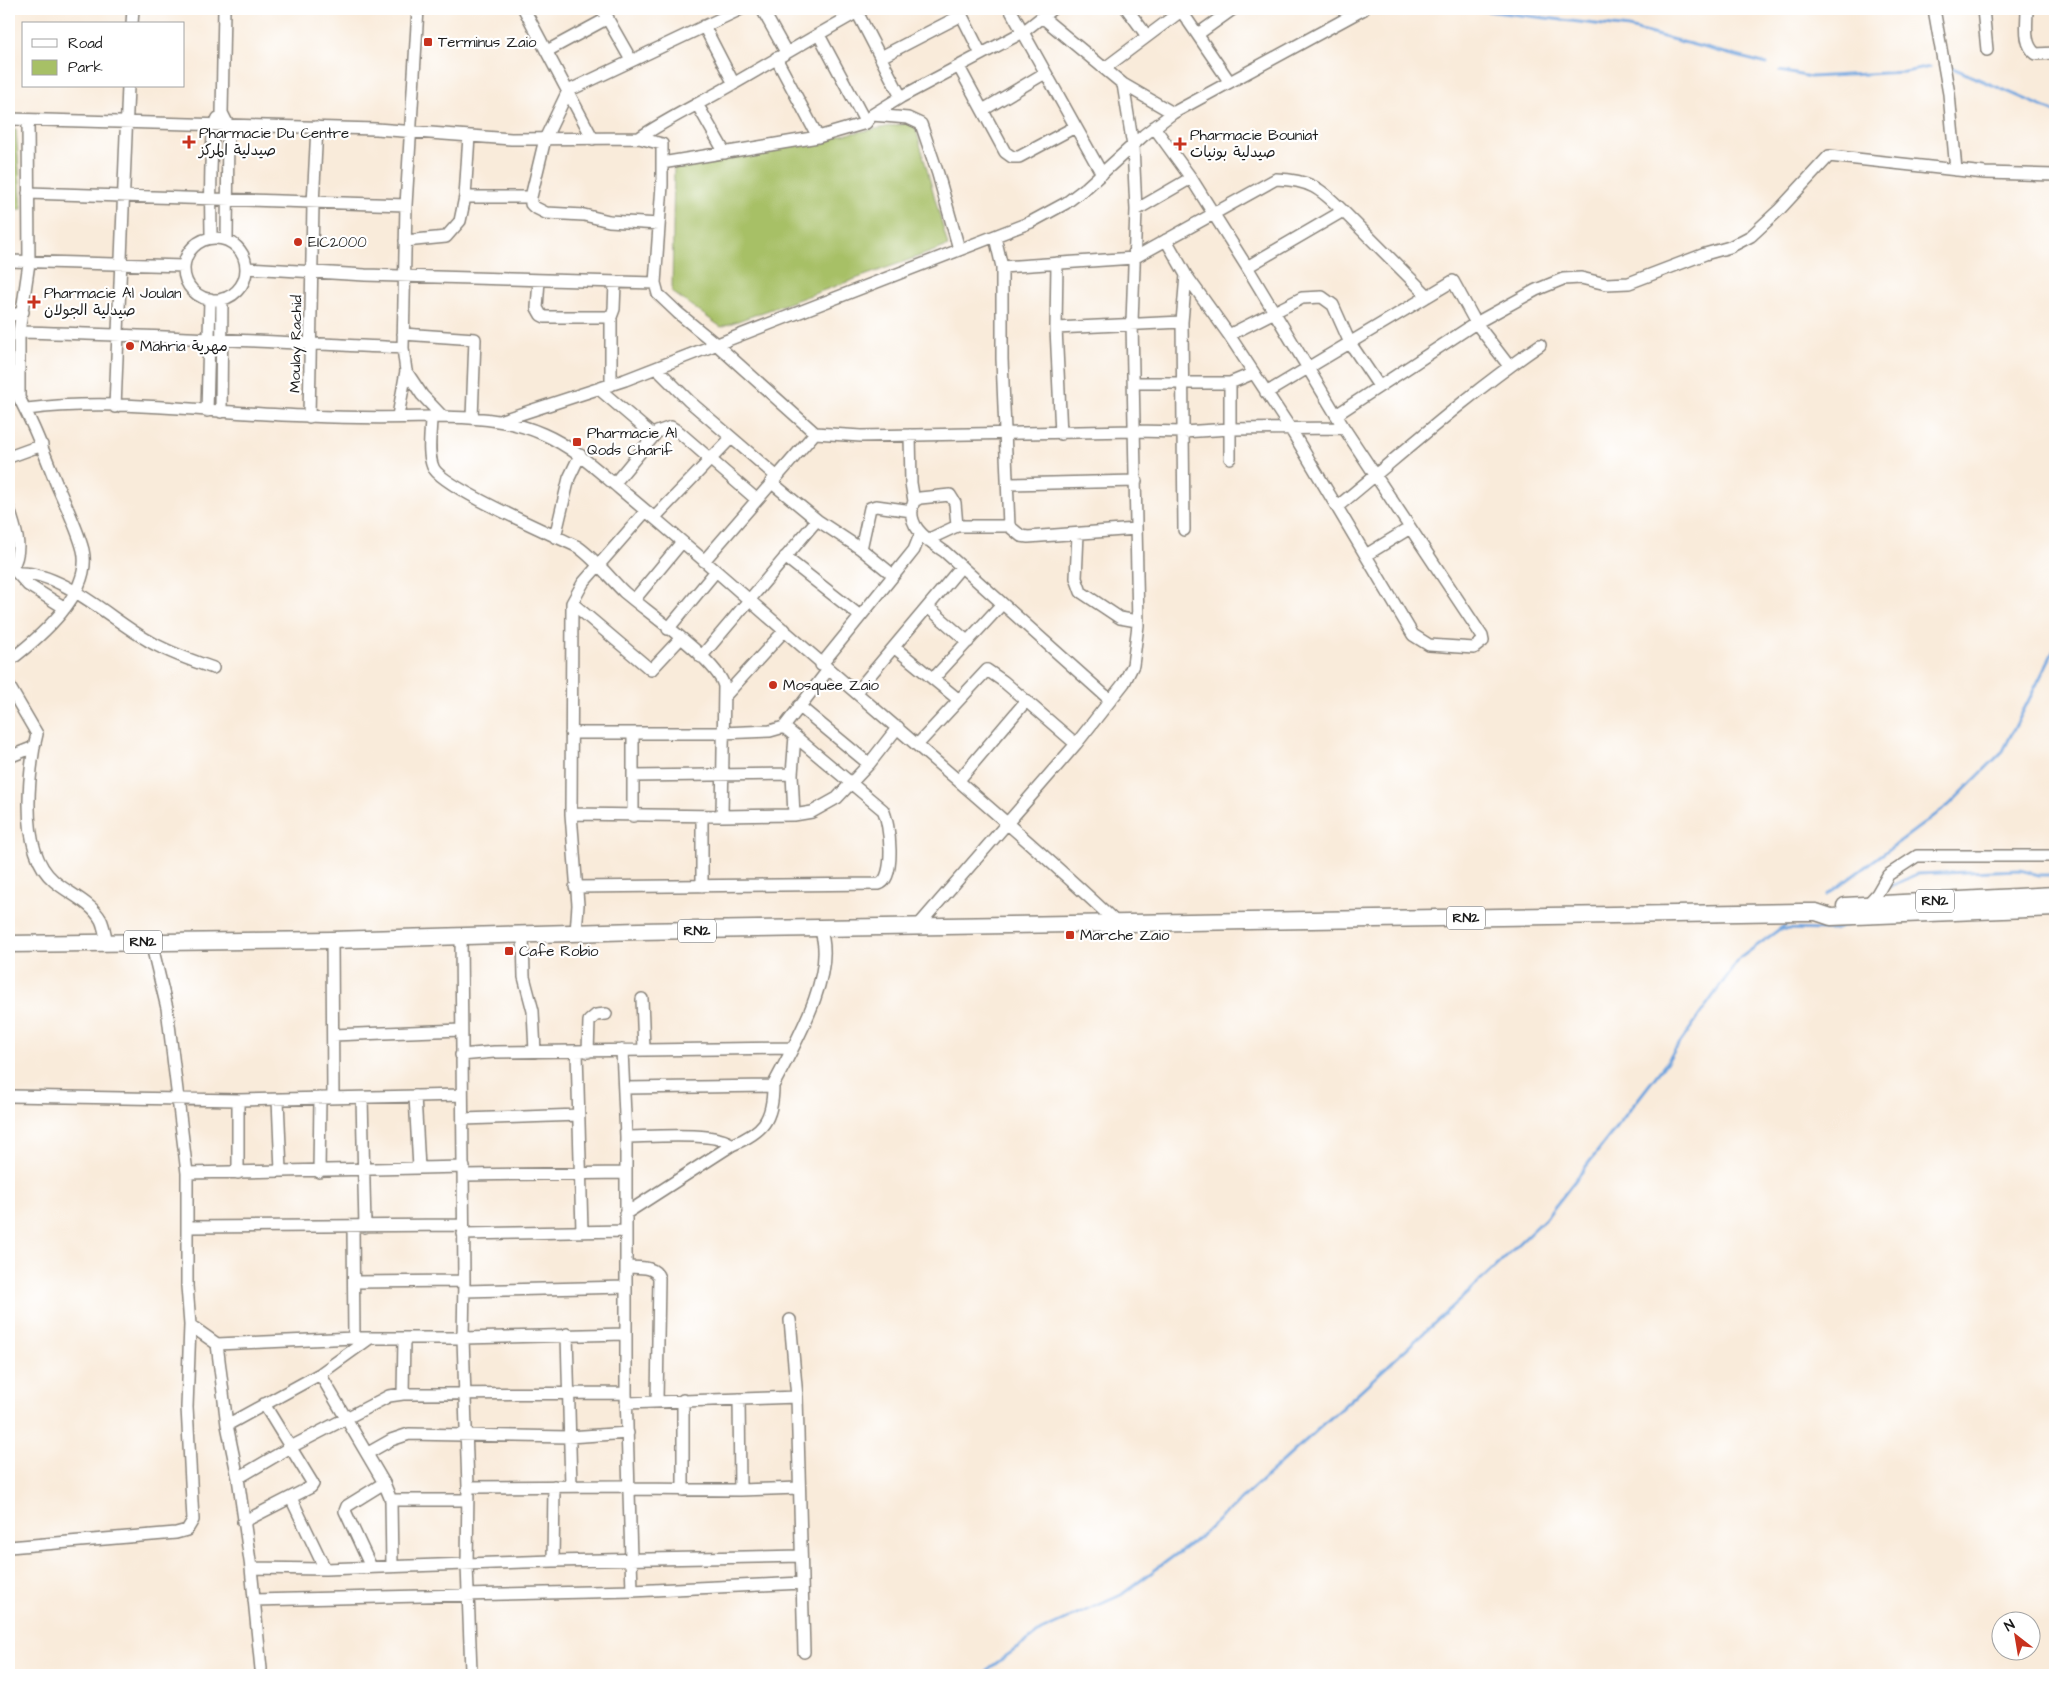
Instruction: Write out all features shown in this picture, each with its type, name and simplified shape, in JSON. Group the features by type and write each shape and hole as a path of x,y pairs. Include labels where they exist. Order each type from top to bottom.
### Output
{"highway":[{"name":"RN2","path":"9,944 332,940 576,933 1816,912 1830,907 1868,904 2055,895"},
{"name":"RN2","path":"1816,912 1831,917 2055,908"}],"street":[{"path":"132,22 133,9"},
{"path":"224,9 222,113 228,124 227,240"},
{"path":"398,416 406,371 403,334 406,206 418,9"},
{"path":"524,9 593,139"},
{"path":"659,224 609,220 584,215 546,213 534,207 531,204 531,197 545,139 568,91 741,9"},
{"path":"762,9 786,52"},
{"path":"1010,9 1102,174"},
{"path":"662,164 818,137 869,119 901,97 1023,32 1052,9"},
{"path":"1126,9 1147,36"},
{"path":"502,420 611,385 1031,222 1066,204 1154,126 1173,113 1361,9"},
{"path":"1934,9 1950,94 1956,170"},
{"path":"1983,9 1987,50"},
{"path":"2027,9 2027,44 2036,54 2055,53"},
{"path":"1105,68 1180,10 1229,81"},
{"path":"1198,34 1230,10"},
{"path":"546,52 604,11 631,60"},
{"path":"639,138 860,11 901,97"},
{"path":"881,57 960,12 981,54"},
{"path":"1042,17 1123,84 1173,113"},
{"path":"704,26 734,84"},
{"path":"818,35 869,119"},
{"path":"776,58 818,137"},
{"path":"959,67 1005,152 1012,157 1019,157 1075,127"},
{"path":"983,110 1045,73"},
{"path":"917,927 1076,744 1124,683 1133,665 1137,648 1136,481 1132,324 1136,210 1133,146 1123,84"},
{"path":"115,407 128,88"},
{"path":"697,104 725,153"},
{"path":"211,237 214,124 222,113"},
{"path":"869,119 908,118 921,124 938,174 959,249"},
{"path":"9,119 317,127 545,139 639,138 662,144"},
{"path":"19,396 14,354 23,312 29,263 28,120"},
{"path":"664,122 655,283 658,294 814,433 860,436 1006,432 1060,434 1344,428"},
{"path":"1154,126 1214,214 1344,428 1482,636 1479,646 1474,648 1428,645 1413,635 1290,428 1186,275 1166,240"},
{"name":"Moulay Rachid","path":"309,416 312,204 317,127"},
{"path":"405,241 446,237 460,221 465,197 469,136"},
{"path":"1336,415 1476,323 1536,290 1563,279 1581,278 1606,284 1629,283 1705,254 1730,247 1750,236 1780,209 1829,156 1956,170 2055,175"},
{"path":"1136,210 1191,178"},
{"path":"1002,267 1134,258 1276,180 1302,181 1315,185 1428,296"},
{"path":"28,193 406,206"},
{"path":"465,197 531,197"},
{"path":"1247,267 1343,211"},
{"path":"211,237 227,240 239,248 247,268 242,285 237,292 222,299 210,300 190,288 185,277 184,266 187,256 193,247 211,237"},
{"path":"995,237 1002,267 1002,359 1009,484 1009,526"},
{"path":"9,261 184,266"},
{"path":"1057,263 1056,328 1060,434"},
{"path":"247,268 404,276 655,283"},
{"path":"1184,530 1182,322 1186,275"},
{"path":"538,280 537,308 541,315 545,317 611,317"},
{"path":"1266,393 1453,281 1476,323 1509,366"},
{"path":"611,385 611,317 614,309 615,283"},
{"path":"1229,336 1302,298 1322,297 1334,305 1350,343 1379,386"},
{"path":"221,412 222,299"},
{"path":"207,411 210,300"},
{"path":"9,316 23,312"},
{"path":"1056,328 1182,322"},
{"path":"19,332 221,338 403,348"},
{"path":"403,334 475,339 472,418"},
{"path":"1337,507 1420,437 1509,366 1540,346"},
{"path":"656,368 683,396 731,438 817,520 861,549 894,575"},
{"path":"406,371 437,417 431,460 436,472 452,484 578,547 634,600 701,656 722,679 724,697 722,816"},
{"path":"1134,383 1230,383 1254,373"},
{"path":"9,380 27,409 42,445 83,550 84,566 75,592 64,608 34,641 9,661"},
{"path":"1230,383 1230,458"},
{"path":"599,389 654,436"},
{"path":"27,409 48,406 115,407 309,416 472,418 502,420 542,433 580,455 716,570 825,667 918,744 1007,822 1117,924"},
{"path":"614,484 654,436 664,428 671,427 756,498"},
{"path":"704,561 756,498 814,433"},
{"path":"910,435 913,506 923,537 962,567 1110,700"},
{"path":"576,933 578,905 575,887 571,814 572,603 583,584 598,566 731,438"},
{"path":"9,457 42,445"},
{"path":"556,537 569,478 580,455"},
{"path":"1009,484 1136,481"},
{"path":"861,549 870,508 876,506 913,506 920,498 950,495 955,503 957,526"},
{"path":"9,509 18,541 18,554 12,568"},
{"path":"701,656 817,520"},
{"path":"571,733 722,733 770,731 784,727 860,616 923,537 957,526 1009,526 1021,536 1028,537 1136,529"},
{"path":"1366,555 1410,528"},
{"path":"1078,534 1076,578 1081,592 1120,618 1137,621"},
{"path":"634,600 682,542"},
{"path":"785,557 860,616"},
{"path":"856,692 962,567"},
{"path":"12,568 41,577 75,592 150,642 213,668"},
{"path":"12,568 28,585 64,608"},
{"path":"668,628 716,570"},
{"path":"572,603 651,670 680,639"},
{"path":"934,679 1002,604"},
{"path":"928,608 968,642"},
{"path":"724,697 784,630"},
{"path":"895,648 959,700"},
{"path":"918,744 987,670 1003,680 1076,744"},
{"path":"9,686 36,730 28,788 31,832 38,858 53,880 86,904 97,915 101,920 107,942"},
{"path":"959,780 1026,701"},
{"path":"799,706 869,764"},
{"path":"575,887 879,884 885,882 888,876 890,857 887,818 874,800 784,727"},
{"path":"571,814 722,816 794,815 812,812 837,798 869,764 898,727"},
{"path":"633,733 633,816"},
{"path":"794,815 792,774 795,736"},
{"path":"9,757 34,747"},
{"path":"633,776 792,774"},
{"path":"702,816 702,886"},
{"path":"1868,904 1877,894 1888,875 1917,856 2055,856"},
{"path":"625,1214 732,1145 754,1134 767,1120 773,1105 773,1086 822,982 823,938 820,930"},
{"path":"461,936 461,1055 464,1171 463,1338 467,1437 467,1564 471,1671"},
{"path":"523,936 524,977 533,1011 535,1052"},
{"path":"332,940 333,1098"},
{"path":"9,1547 176,1533 187,1530 193,1520 188,1408 190,1325 187,1286 189,1227 187,1174 167,1008 150,942"},
{"path":"642,999 644,1050"},
{"path":"582,1232 580,1116 582,1052 589,1021 596,1015 606,1014"},
{"path":"333,1035 461,1030"},
{"path":"461,1055 622,1050 792,1048"},
{"path":"622,1050 626,1137 626,1398 632,1591"},
{"path":"625,1088 773,1086"},
{"path":"9,1096 278,1100 462,1095"},
{"path":"415,1096 419,1168"},
{"path":"319,1172 320,1098"},
{"path":"354,1338 354,1282 364,1171 362,1098"},
{"path":"238,1100 238,1173"},
{"path":"278,1100 281,1171"},
{"path":"463,1119 580,1116"},
{"path":"626,1137 687,1136 720,1139 732,1145"},
{"path":"187,1174 364,1171 419,1168 464,1171 626,1173"},
{"path":"189,1227 359,1227 582,1232 625,1230"},
{"path":"626,1267 652,1269 656,1271 659,1278 657,1401"},
{"path":"354,1282 464,1286 625,1286"},
{"path":"790,1320 797,1397 804,1652"},
{"path":"190,1325 218,1344 354,1338 463,1338 625,1334"},
{"path":"567,1334 571,1486"},
{"path":"227,1425 320,1374 370,1338"},
{"path":"403,1394 404,1338"},
{"path":"218,1344 227,1425 238,1478 251,1568 261,1669"},
{"path":"320,1374 348,1418 384,1482 391,1500 392,1566"},
{"path":"238,1478 289,1448 382,1399 403,1394 568,1393 657,1401 797,1397"},
{"path":"739,1399 740,1490"},
{"path":"683,1400 683,1490"},
{"path":"244,1522 312,1487 313,1484 289,1448 264,1404"},
{"path":"368,1454 400,1436 569,1437 628,1433"},
{"path":"371,1566 345,1511 347,1506 384,1482"},
{"path":"553,1561 554,1486"},
{"path":"468,1487 623,1486 630,1489 683,1490 799,1488"},
{"path":"291,1498 325,1569"},
{"path":"391,1500 468,1500"},
{"path":"251,1568 325,1569 553,1561 800,1556"},
{"path":"254,1600 632,1591 802,1583"}],"green space":[{"path":"914,122 948,246 721,327 672,292 674,165"},
{"path":"9,129 16,130 22,209 9,210"}],"waterway":[{"path":"1470,9 1629,28 1767,64"},
{"path":"1948,66 2055,112"},
{"path":"1780,71 1810,77 1905,72 1930,67"},
{"path":"1827,895 1949,805 2003,751 2055,648"},
{"path":"1889,887 1917,874 2020,870 2039,875 2055,875"},
{"path":"985,1675 991,1667 1041,1631 1121,1595 1201,1536 1473,1288 1546,1218 1663,1067 1740,958 1788,923"},
{"path":"1780,929 1833,930 1849,924"}],"place":[{"name":"Terminus Zaio","path":"428,42"},
{"name":"Pharmacie Du Centre صيدلية المركز","path":"189,142"},
{"name":"Pharmacie Bouniat صيدلية بونيات","path":"1180,144"},
{"name":"EIC2000","path":"298,242"},
{"name":"Pharmacie Al Joulan صيدلية الجولان","path":"34,302"},
{"name":"Mahria مهرية","path":"130,346"},
{"name":"Pharmacie Al Qods Charif","path":"577,442"},
{"name":"Mosquee Zaio","path":"773,685"},
{"name":"Marche Zaio","path":"1070,935"},
{"name":"Cafe Robio","path":"509,951"}]}
